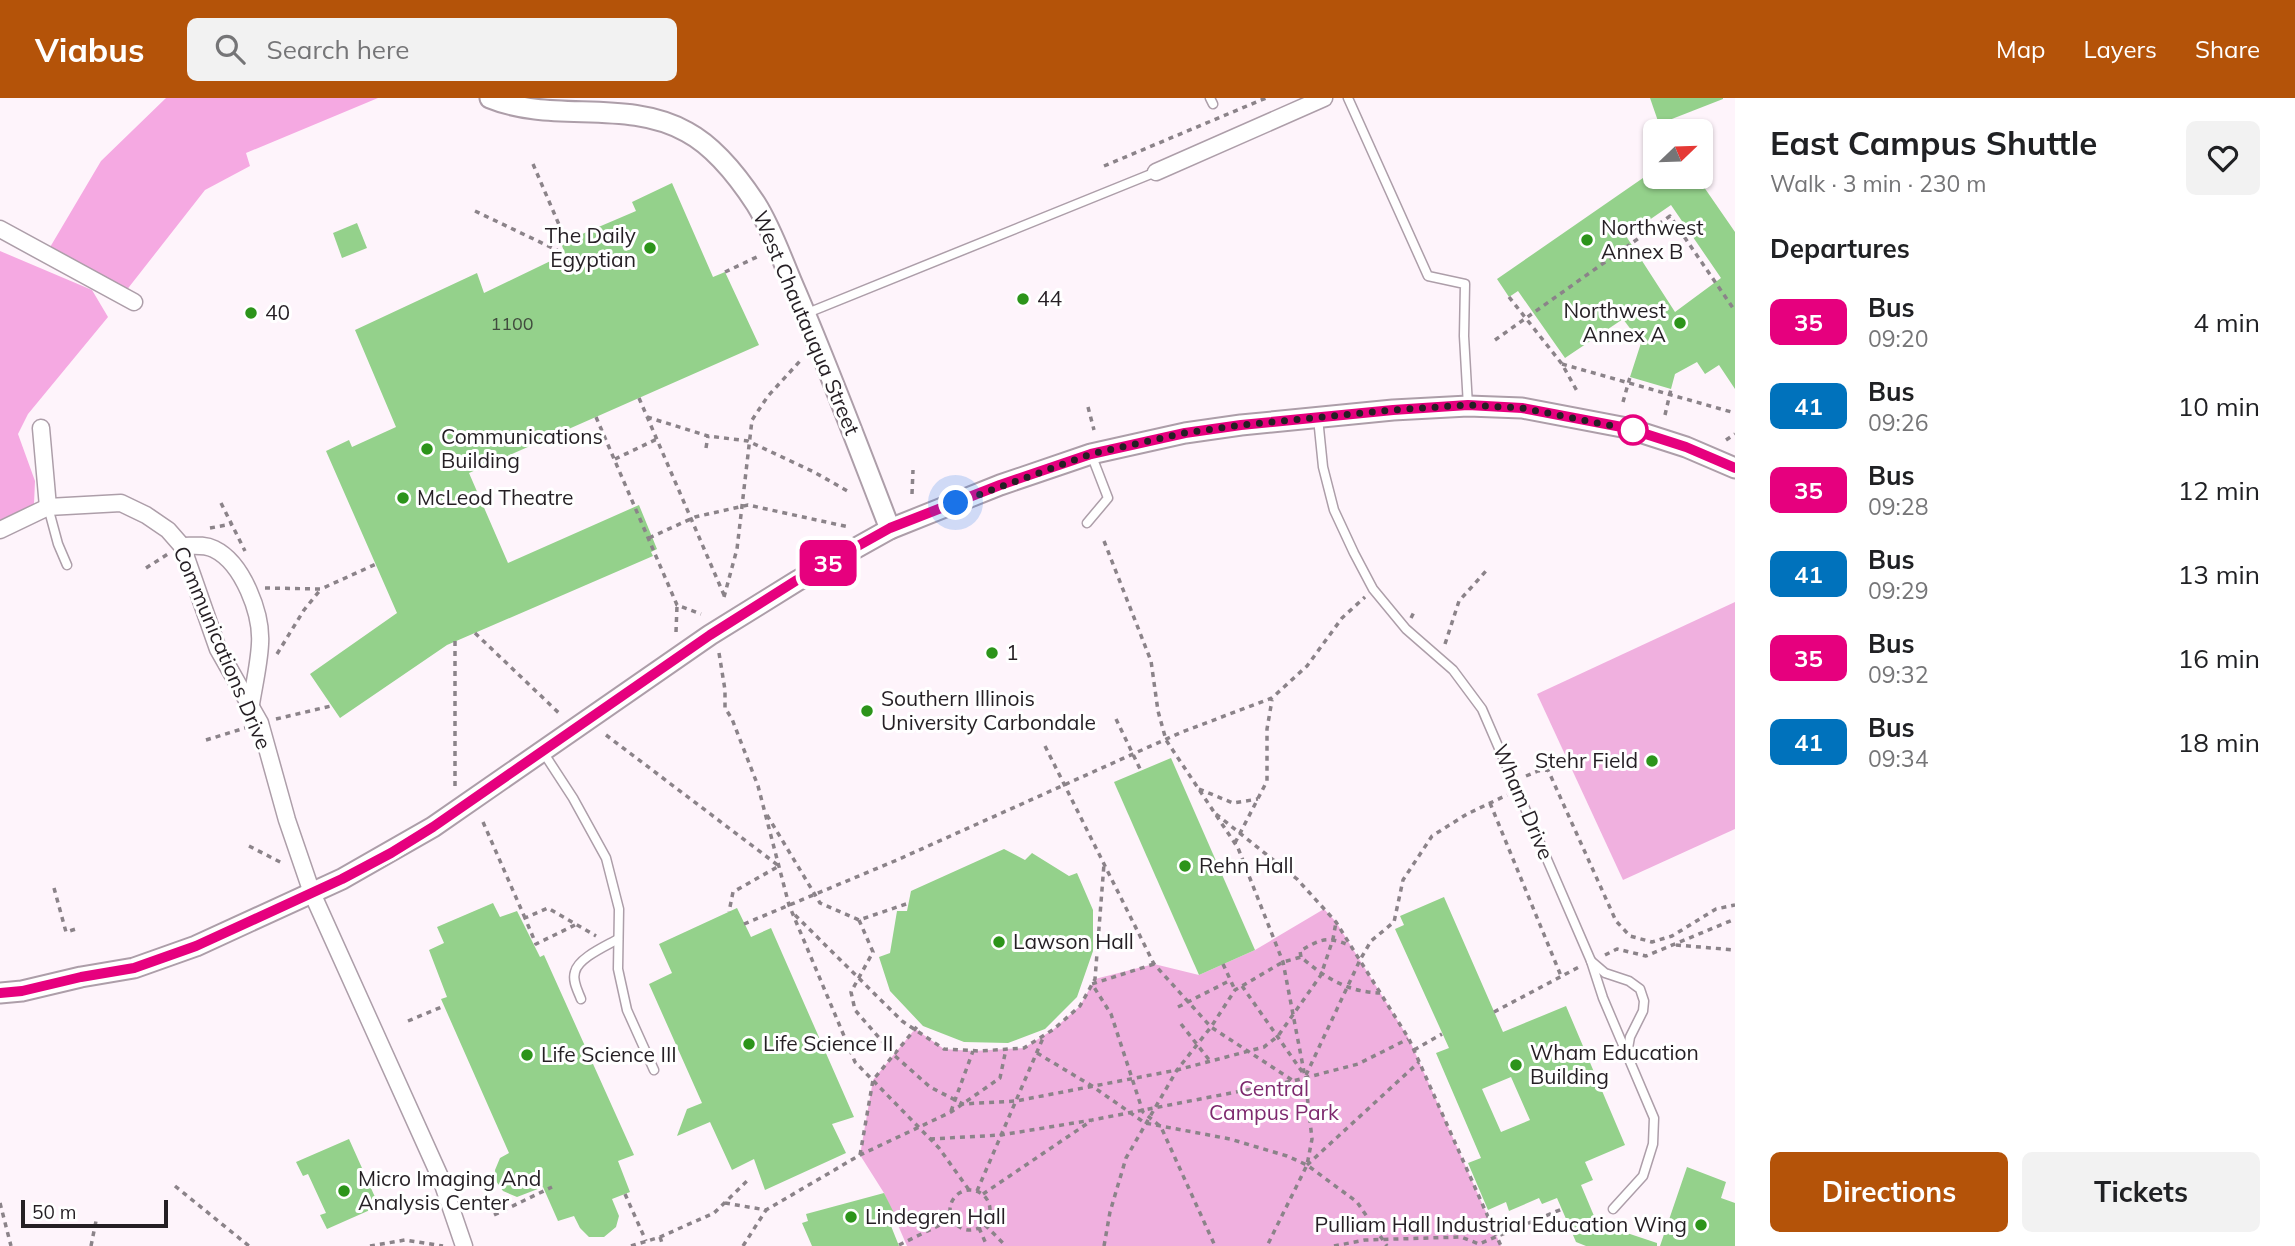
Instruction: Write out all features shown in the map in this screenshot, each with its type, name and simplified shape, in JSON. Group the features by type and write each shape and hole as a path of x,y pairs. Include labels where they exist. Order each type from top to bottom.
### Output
{"street":[{"name":"West Chautauqua Street","path":"490,98 506,105 547,111 612,111 652,119 687,131 727,166 757,205 806,314 890,528"},
{"path":"1156,172 1324,98"},
{"path":"0,229 134,302"},
{"path":"0,993 134,968 196,946 312,893 391,853 433,827 710,635 797,580 890,528 1000,485 1091,454 1185,433 1468,405 1522,408 1627,428 1686,447 1735,468"},
{"path":"41,428 48,507"},
{"name":"Communications Drive","path":"0,530 48,507 121,503 168,530 181,546 218,649 260,723 287,820 312,893 440,1179 464,1246"},
{"path":"181,546 202,545 216,550 232,563 243,578 251,597 260,642 251,704"}],"lane":[{"path":"1348,98 1428,276 1465,284 1468,405"},
{"path":"806,314 1156,172"},
{"name":"Wham Drive","path":"1318,418 1323,467 1334,510 1373,589 1405,629 1441,658 1473,694 1516,785 1654,1118 1653,1144 1643,1176 1613,1209"},
{"path":"1087,523 1108,498 1091,454"},
{"path":"48,507 67,565"},
{"path":"544,752 606,858 619,909 614,941 627,1010 654,1070"},
{"path":"581,999 574,981 575,970 583,961 614,941"},
{"path":"1591,961 1605,973 1629,981 1640,989 1644,1001 1643,1011 1630,1037 1627,1054"}],"path":[{"path":"1104,166 1266,98"},
{"path":"533,164 566,241"},
{"path":"475,211 565,254"},
{"path":"1495,340 1670,216 1735,311"},
{"path":"725,272 746,263"},
{"path":"1509,297 1562,363 1577,391"},
{"path":"639,398 724,597 737,548 752,420 768,396 800,361"},
{"path":"1562,363 1670,391 1735,413"},
{"path":"1623,402 1630,380"},
{"path":"1665,415 1670,391"},
{"path":"1088,407 1094,430"},
{"path":"596,417 677,605 676,632"},
{"path":"647,417 708,436 748,441 814,471 851,492"},
{"path":"1726,440 1735,434"},
{"path":"705,448 708,436"},
{"path":"615,459 657,439"},
{"path":"912,494 913,470"},
{"path":"221,503 248,556"},
{"path":"649,538 691,519 748,505 849,527"},
{"path":"1104,541 1151,662 1158,711 1166,740 1235,843 1283,962 1306,1077 1312,1139 1307,1165 1267,1246"},
{"path":"264,588 321,589 376,564"},
{"path":"1441,658 1460,601 1486,571"},
{"path":"275,657 304,610 321,589"},
{"path":"744,924 1166,740 1272,698 1307,666 1342,618 1373,589"},
{"path":"677,605 701,614"},
{"path":"475,633 561,715"},
{"path":"455,641 455,786"},
{"path":"719,653 725,708 732,719 758,786 789,905 855,1062 939,1148 969,1190"},
{"path":"1235,843 1267,781 1266,729 1272,698"},
{"path":"1116,719 1141,771"},
{"path":"606,735 779,866"},
{"path":"1045,746 1154,964 1211,1027 1293,1081"},
{"path":"1306,1077 1360,960 1371,941 1394,922 1403,880 1432,836 1490,803 1538,771 1548,770 1616,921 1630,936 1652,942 1672,936 1716,909 1735,905"},
{"path":"1197,788 1233,803 1258,799"},
{"path":"1490,803 1561,977"},
{"path":"764,811 820,903 859,920 909,903"},
{"path":"1212,811 1297,879 1336,922 1409,1039 1502,1246"},
{"path":"483,822 536,944 575,925"},
{"path":"249,846 287,865"},
{"path":"792,912 902,1021 944,1049 974,1051 1024,1048 1044,1036 1080,1006 1095,979 1104,864"},
{"path":"729,912 733,892 779,866"},
{"path":"54,888 66,932 79,928"},
{"path":"525,918 548,908 575,925 614,941"},
{"path":"859,920 873,953 851,992 855,1010 894,1055 930,1087 963,1104 1016,1101 1132,1079 1210,1062 1264,1046 1278,1035 1321,975 1334,939 1336,922"},
{"path":"1351,945 1334,939 1320,939 1300,951 1301,957 1321,975 1360,992 1381,993"},
{"path":"1674,945 1735,950"},
{"path":"1104,1246 1110,1212 1126,1158 1177,1070 1211,1027 1235,990 1283,962 1301,957"},
{"path":"1092,984 1154,964"},
{"path":"1223,964 1235,990"},
{"path":"1178,1007 1231,980"},
{"path":"1092,984 1111,1014 1143,1112 1161,1127 1215,1246"},
{"path":"1242,986 1306,1077"},
{"path":"408,1021 444,1006"},
{"path":"860,1155 873,1080 920,1023"},
{"path":"1181,1024 1210,1062"},
{"path":"1414,1050 1441,1034"},
{"path":"977,1191 1044,1036"},
{"path":"930,1139 1001,1135 1143,1112 1293,1081 1358,1064 1409,1039"},
{"path":"743,1246 766,1210 860,1155 951,1112 1000,1078 1006,1049"},
{"path":"951,1112 974,1051"},
{"path":"1037,1053 1092,1086 1145,1123 1230,1139 1307,1165 1357,1202 1387,1246"},
{"path":"1307,1165 1419,1062"},
{"path":"983,1194 1092,1120"},
{"path":"631,1246 660,1237 714,1213 747,1181"},
{"path":"175,1186 249,1246"},
{"path":"494,1215 552,1187"},
{"path":"969,1190 983,1194 990,1206 985,1224 974,1230 961,1228 950,1213 953,1200 957,1195 969,1190"},
{"path":"625,1194 646,1241"},
{"path":"0,1203 11,1246"},
{"path":"725,1203 766,1210"},
{"path":"1334,1246 1383,1239 1461,1237 1479,1245 1562,1209"},
{"path":"899,1245 952,1219"},
{"path":"91,1246 96,1221"},
{"path":"985,1224 1006,1246"},
{"path":"979,1228 988,1246"},
{"path":"660,1237 663,1246"},
{"path":"370,1246 405,1240 443,1246"},
{"path":"404,1246 405,1240"}],"green space":[{"name":"Stehr Field","path":"1735,602 1735,829 1623,880 1537,694"},
{"name":"Central Campus Park","path":"1324,909 1336,922 1409,1039 1501,1246 907,1246 884,1193 860,1155 873,1080 915,1029 944,1049 973,1051 1024,1048 1054,1029 1080,1006 1095,979 1154,964 1199,975 1255,950"}],"shaded area":[{"path":"166,98 378,98 246,153 250,166 205,190 122,296 46,254 101,161"},
{"path":"0,251 92,290 108,317 28,414 18,434 35,481 34,504 0,520"}],"building":[{"path":"1650,98 1723,98 1672,119 1657,119"},
{"path":"1643,178 1643,189 1705,189 1735,232 1735,389 1719,365 1705,374 1697,362 1675,374 1671,389 1630,377 1641,343 1623,319 1565,358 1518,291 1509,297 1497,279","holes":["1671,205 1721,278 1675,312 1626,236"]},
{"name":"Communications Building","path":"672,183 713,277 725,272 759,345 469,473 508,563 639,505 657,549 651,552 653,556 447,645 340,718 310,674 397,613 326,451 349,440 352,447 396,427 355,330 477,273 484,293 565,254 561,243 636,211 632,202"},
{"path":"357,223 367,248 342,258 333,233"},
{"name":"Rehn Hall","path":"1171,758 1255,950 1199,975 1114,782"},
{"name":"Lawson Hall","path":"1004,849 1025,860 1032,853 1069,876 1077,873 1093,910 1093,951 1077,997 1045,1029 1008,1043 964,1042 923,1026 890,991 879,957 890,953 897,911 907,911 911,891"},
{"name":"Wham Education Building","path":"1444,897 1503,1032 1566,1006 1625,1145 1585,1162 1593,1180 1581,1185 1597,1223 1657,1243 1657,1246 1586,1246 1576,1242 1557,1198 1542,1204 1539,1198 1509,1211 1506,1202 1488,1210 1468,1163 1481,1158 1436,1053 1449,1048 1395,929 1404,925 1400,916","holes":["1511,1077 1530,1120 1501,1132 1482,1089"]},
{"name":"Life Science III","path":"493,903 500,917 517,911 540,957 544,955 634,1155 618,1161 630,1192 612,1199 619,1216 616,1227 604,1237 589,1237 574,1216 558,1221 543,1187 517,1197 503,1191 496,1181 495,1170 500,1158 509,1153 441,999 447,997 429,950 444,943 437,927"},
{"name":"Life Science II","path":"737,908 751,937 771,928 854,1117 832,1124 846,1153 765,1190 754,1159 732,1170 710,1122 677,1136 687,1109 702,1103 649,984 672,973 659,944"},
{"name":"Micro Imaging And Analysis Center","path":"349,1139 379,1206 327,1229 320,1215 326,1213 308,1174 303,1176 296,1162"},
{"name":"Pulliam Hall Industrial Education Wing","path":"1687,1167 1726,1182 1721,1198 1735,1203 1735,1246 1660,1246"},
{"name":"Lindegren Hall","path":"884,1193 899,1223 891,1226 899,1246 812,1246 802,1223 808,1221 806,1214"}],"bus line":[{"name":"35","path":"0,993 134,968 196,946 342,879 433,827 710,635 797,580 890,528 1000,485 1091,454 1185,433 1241,425 1468,405 1522,408 1627,428 1686,447 1735,468"}],"place":[{"name":"Northwest Annex B","path":"1587,240"},
{"name":"The Daily Egyptian","path":"650,248"},
{"name":"44","path":"1023,299"},
{"name":"40","path":"251,313"},
{"name":"Northwest Annex A","path":"1680,323"},
{"name":"Communications Building","path":"427,449"},
{"name":"McLeod Theatre","path":"403,498"},
{"name":"1","path":"992,653"},
{"name":"Southern Illinois University Carbondale","path":"867,711"},
{"name":"Stehr Field","path":"1652,761"},
{"name":"Rehn Hall","path":"1185,866"},
{"name":"Lawson Hall","path":"999,942"},
{"name":"Life Science II","path":"749,1044"},
{"name":"Life Science III","path":"527,1055"},
{"name":"Wham Education Building","path":"1516,1065"},
{"name":"Micro Imaging And Analysis Center","path":"344,1191"},
{"name":"Lindegren Hall","path":"851,1217"},
{"name":"Pulliam Hall Industrial Education Wing","path":"1701,1225"}],"route":[{"path":"956,503 1091,454 1185,433 1241,425 1468,405 1522,408 1633,430"}]}
